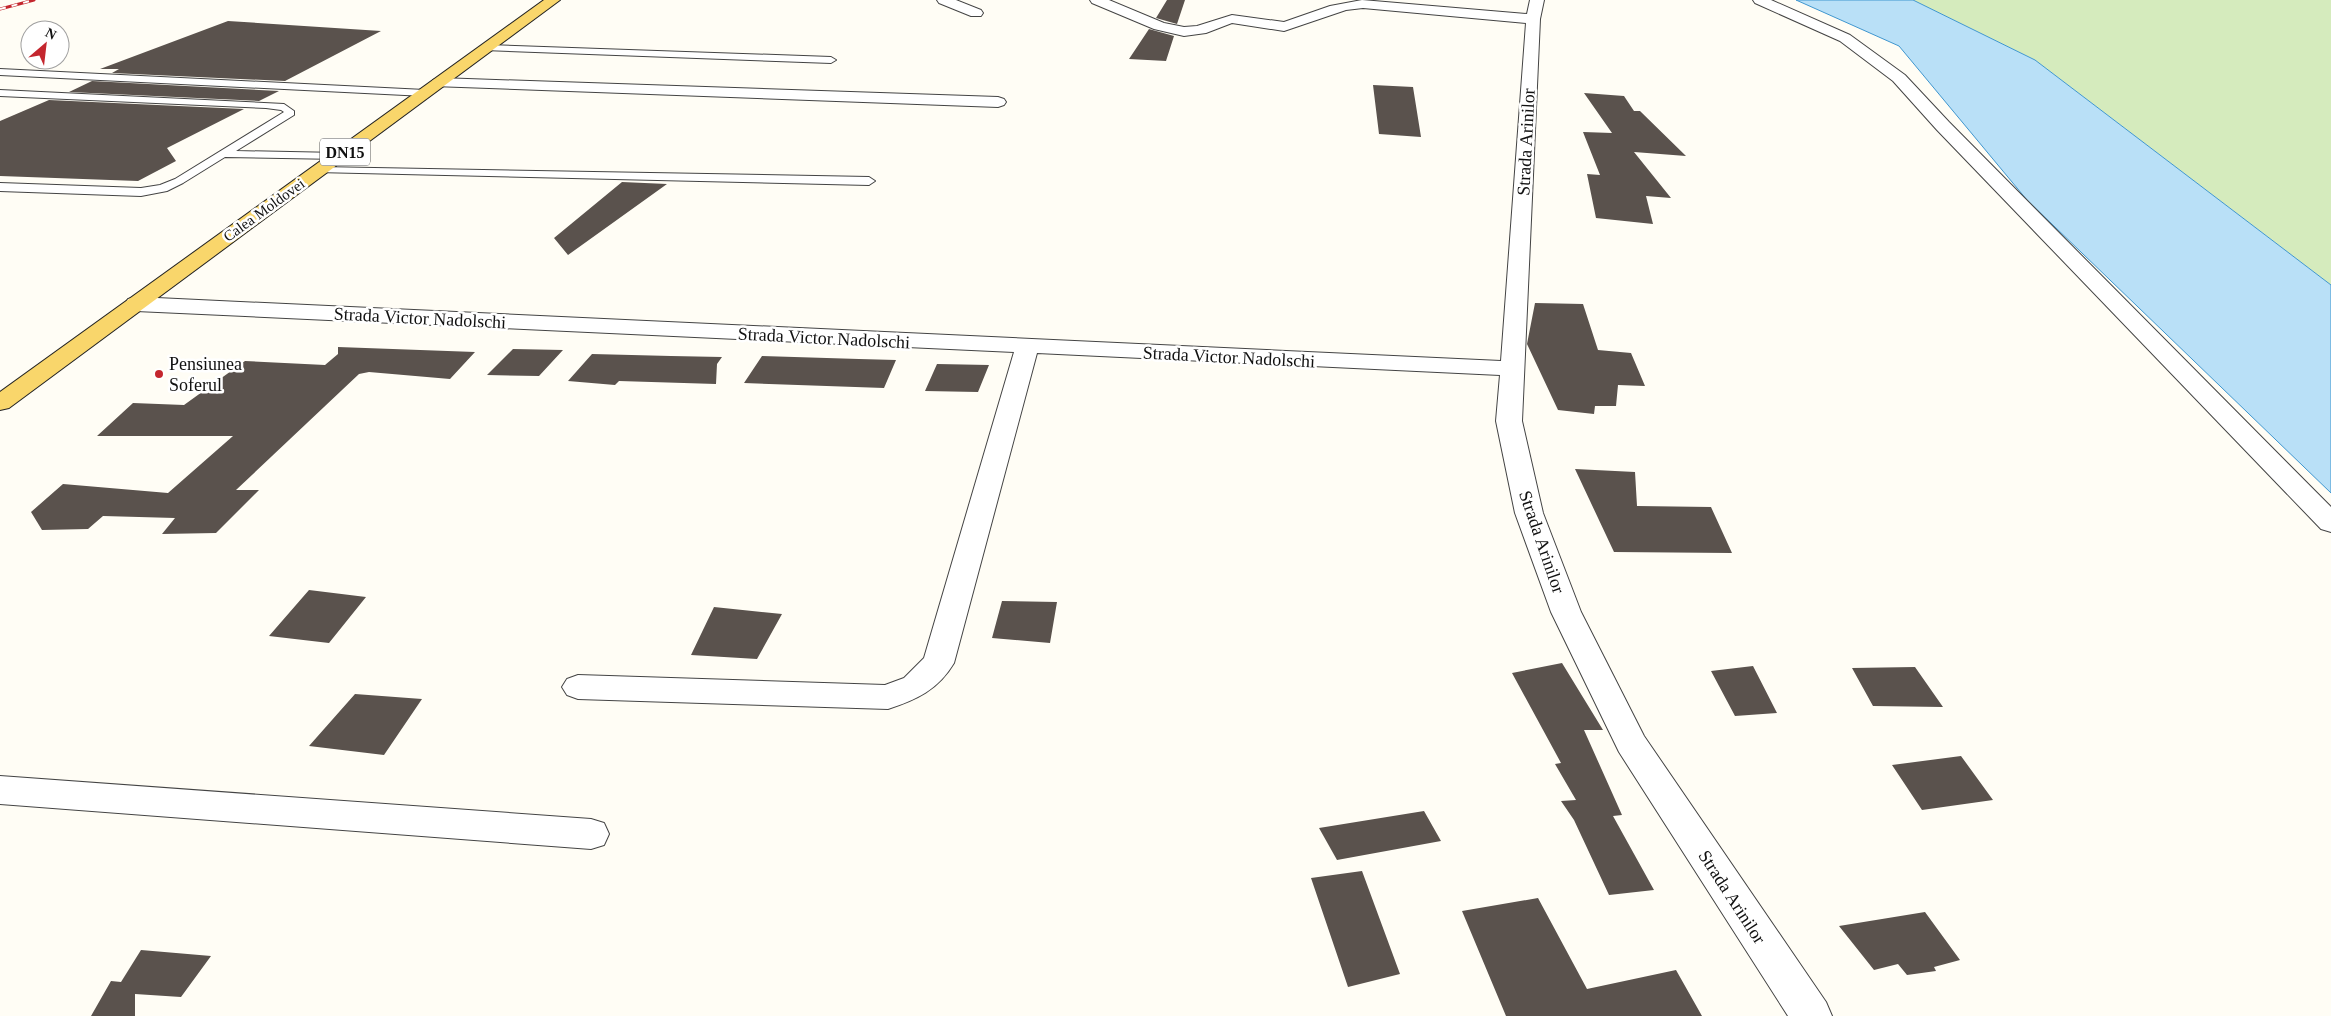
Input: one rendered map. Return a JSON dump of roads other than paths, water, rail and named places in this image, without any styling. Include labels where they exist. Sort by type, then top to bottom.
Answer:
[{"type":"main road","name":"Calea Moldovei","points":[[0,403],[553,0]]},
{"type":"street","points":[[944,0],[976,13]]},
{"type":"street","points":[[1097,0],[1165,27],[1181,31],[1201,30],[1231,19],[1269,26],[1290,26],[1330,9],[1346,5],[1363,4],[1533,19]]},
{"type":"street","name":"Strada Arinilor","points":[[1537,0],[1533,19],[1509,421],[1529,513],[1566,612],[1630,743],[1811,1016]]},
{"type":"street","points":[[1760,0],[1845,38],[1899,78],[1956,140],[2331,523]]},
{"type":"street","points":[[432,88],[998,102]]},
{"type":"street","name":"Strada Victor Nadolschi","points":[[136,304],[1027,348],[1513,369]]},
{"type":"street","points":[[578,687],[888,697],[915,686],[938,663],[1027,348]]},
{"type":"street","points":[[0,790],[591,834]]},
{"type":"lane","points":[[487,48],[831,60]]},
{"type":"lane","points":[[0,72],[432,88]]},
{"type":"lane","points":[[0,93],[266,105],[284,107],[290,113],[179,182],[150,191],[0,187]]},
{"type":"lane","points":[[225,154],[339,156]]},
{"type":"lane","points":[[320,170],[869,181]]},
{"type":"water","points":[[1796,0],[1913,0],[2035,60],[2331,285],[2331,493],[2027,200],[1899,46]]},
{"type":"railway","points":[[0,9],[34,0]]},
{"type":"place","name":"Pensiunea Soferul","points":[[159,374]]}]
